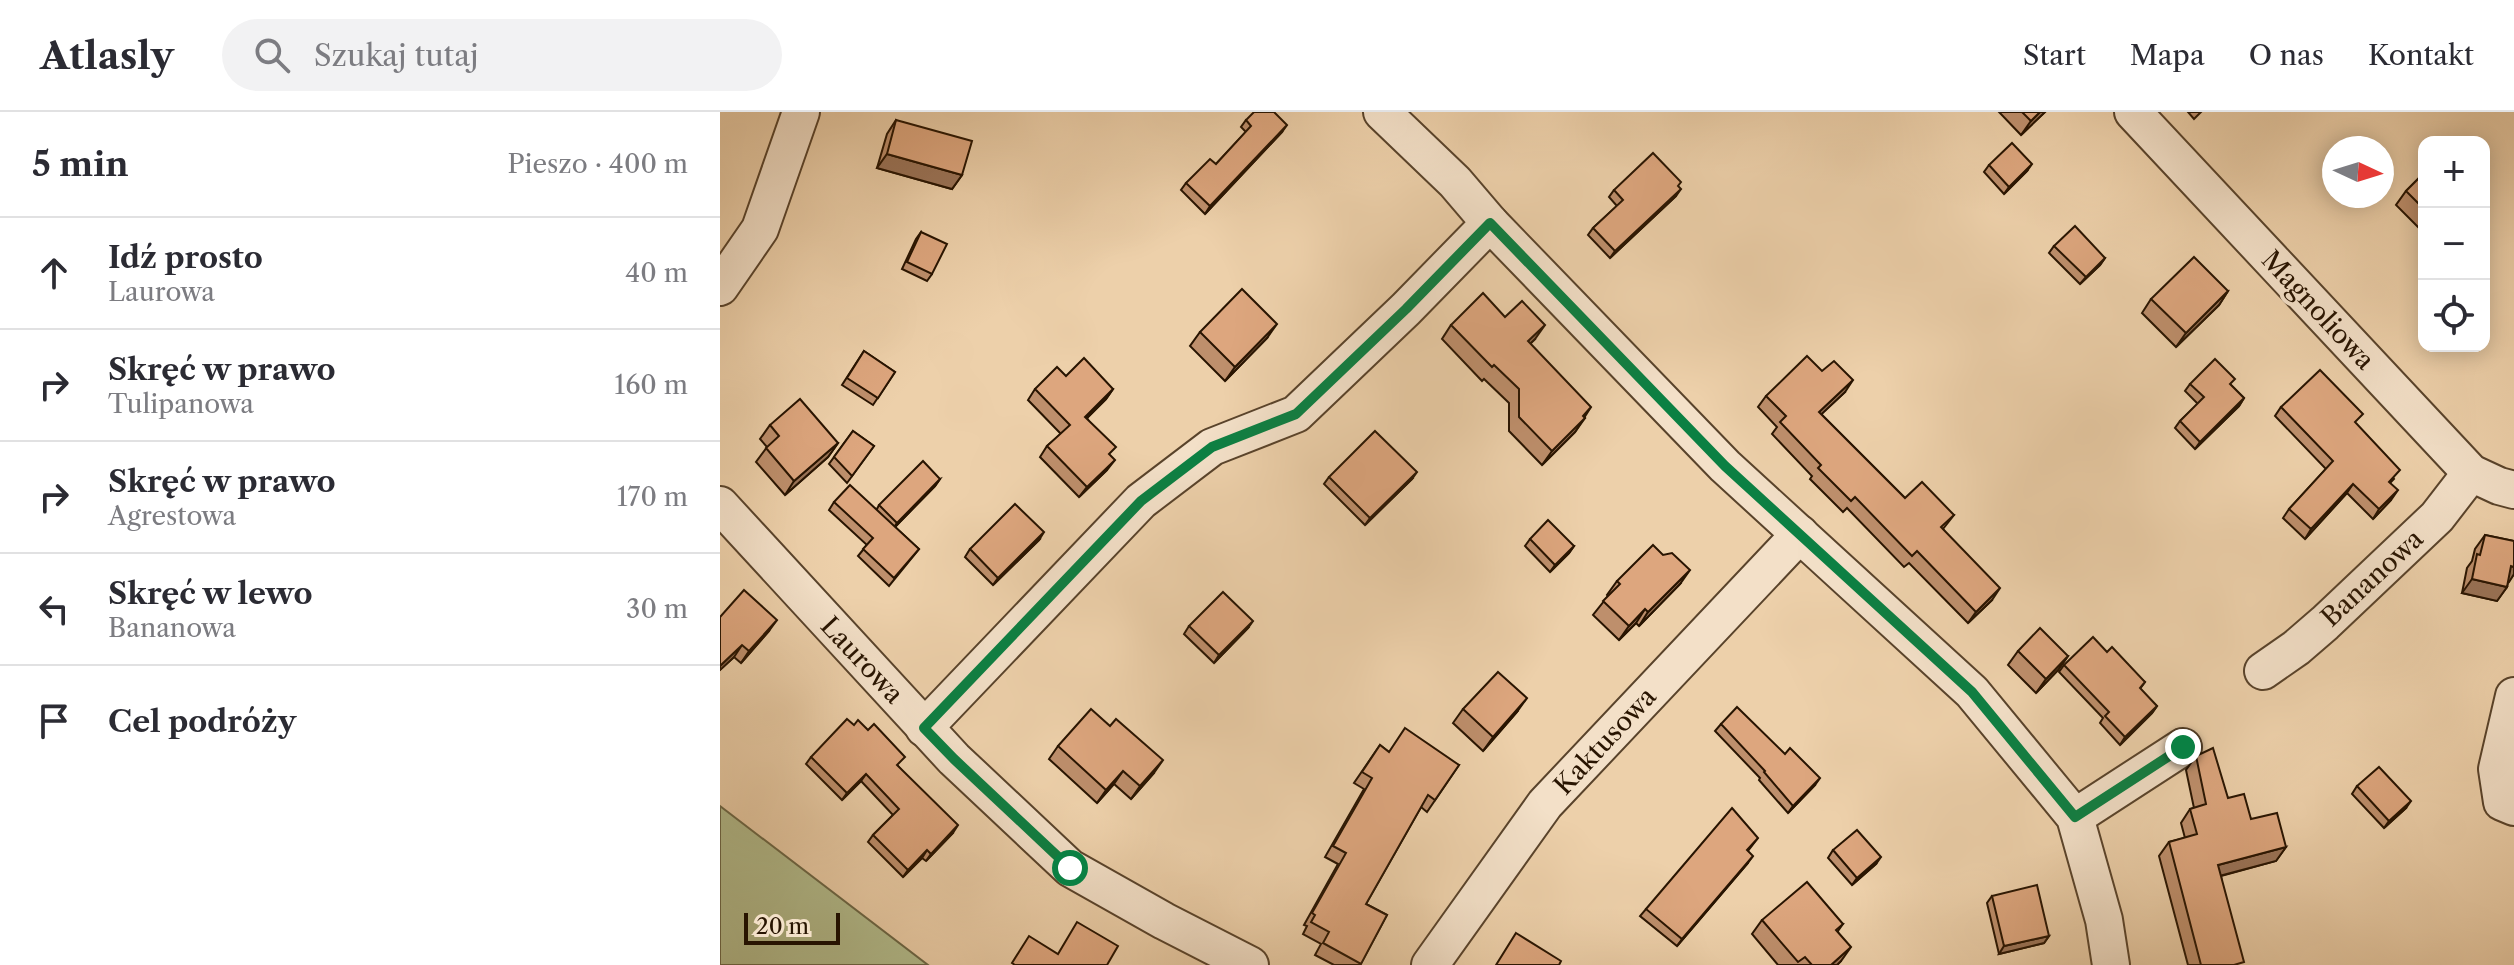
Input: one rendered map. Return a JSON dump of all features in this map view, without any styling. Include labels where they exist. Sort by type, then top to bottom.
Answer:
[{"type":"street","points":[[720,287],[760,229],[801,112]]},
{"type":"street","points":[[1382,112],[1455,182],[1490,223],[1725,466],[1972,692],[2075,817],[2104,920],[2111,965]]},
{"type":"street","name":"Magnoliowa","points":[[2133,112],[2471,473],[2514,490]]},
{"type":"street","points":[[924,728],[1141,501],[1212,447],[1296,414],[1490,223]]},
{"type":"street","name":"Bananowa","points":[[2263,671],[2296,648],[2437,517],[2471,473]]},
{"type":"street","name":"Laurowa","points":[[720,505],[924,728],[1070,868],[1250,965]]},
{"type":"street","name":"Kaktusowa","points":[[1430,965],[1545,804],[1800,534]]},
{"type":"street","points":[[2514,696],[2497,769],[2502,802],[2514,807]]},
{"type":"street","points":[[2075,817],[2183,747]]},
{"type":"green space","points":[[720,806],[928,965],[720,965]]},
{"type":"building","points":[[1254,112],[1274,112],[1287,125],[1210,206],[1186,183],[1210,159],[1216,164],[1251,126],[1246,120]]},
{"type":"building","points":[[2022,112],[2040,112],[2031,121]]},
{"type":"building","points":[[896,120],[972,141],[962,175],[887,154]]},
{"type":"building","points":[[2012,143],[2032,164],[2009,187],[1989,165]]},
{"type":"building","points":[[1653,153],[1681,182],[1678,186],[1681,189],[1615,251],[1593,228],[1623,200],[1614,190]]},
{"type":"building","points":[[2418,179],[2418,203],[2406,191]]},
{"type":"building","points":[[2075,226],[2105,258],[2086,277],[2054,246]]},
{"type":"building","points":[[921,232],[947,244],[932,274],[907,262]]},
{"type":"building","points":[[2194,257],[2228,291],[2186,333],[2151,299]]},
{"type":"building","points":[[1242,289],[1277,324],[1235,367],[1200,332]]},
{"type":"building","points":[[1483,293],[1505,317],[1522,301],[1545,325],[1528,341],[1591,407],[1583,416],[1585,418],[1552,451],[1519,417],[1519,389],[1494,365],[1492,367],[1451,325]]},
{"type":"building","points":[[864,351],[895,372],[878,398],[847,378]]},
{"type":"building","points":[[1807,356],[1822,371],[1834,361],[1853,380],[1819,412],[1905,498],[1922,482],[1954,515],[1941,527],[2000,588],[1976,612],[1917,551],[1912,556],[1855,497],[1851,501],[1818,468],[1821,465],[1780,422],[1786,416],[1766,396]]},
{"type":"building","points":[[1084,358],[1113,389],[1085,417],[1116,447],[1109,454],[1115,460],[1087,487],[1047,446],[1070,425],[1035,389],[1057,367],[1066,376]]},
{"type":"building","points":[[2215,359],[2235,379],[2230,384],[2244,398],[2200,442],[2180,421],[2204,397],[2190,384]]},
{"type":"building","points":[[2320,370],[2363,414],[2355,422],[2400,470],[2389,482],[2398,490],[2379,509],[2353,484],[2311,529],[2289,509],[2333,461],[2281,407]]},
{"type":"building","points":[[800,399],[838,443],[794,481],[766,448],[779,436],[770,425]]},
{"type":"building","points":[[853,431],[874,446],[852,476],[834,457]]},
{"type":"building","points":[[1375,431],[1417,472],[1370,518],[1329,477]]},
{"type":"building","points":[[923,461],[940,479],[897,523],[879,505]]},
{"type":"building","points":[[850,485],[919,549],[894,578],[863,549],[873,538],[834,502]]},
{"type":"building","points":[[1015,504],[1044,532],[998,578],[970,549]]},
{"type":"building","points":[[1548,520],[1574,546],[1555,565],[1530,539]]},
{"type":"building","points":[[2485,535],[2514,541],[2514,567],[2511,566],[2507,587],[2472,579]]},
{"type":"building","points":[[1653,545],[1663,555],[1672,553],[1690,570],[1648,612],[1645,609],[1629,626],[1603,601],[1620,584],[1617,581]]},
{"type":"building","points":[[744,590],[777,620],[749,651],[742,645],[720,666],[720,617]]},
{"type":"building","points":[[1223,592],[1253,621],[1219,655],[1189,626]]},
{"type":"building","points":[[2040,628],[2068,656],[2046,679],[2018,651]]},
{"type":"building","points":[[2093,637],[2107,652],[2112,647],[2145,682],[2140,688],[2157,706],[2125,737],[2105,716],[2109,712],[2064,665]]},
{"type":"building","points":[[1498,672],[1527,698],[1493,737],[1463,709]]},
{"type":"building","points":[[1737,707],[1785,754],[1790,748],[1820,778],[1793,806],[1721,724]]},
{"type":"building","points":[[1091,709],[1110,726],[1116,719],[1163,760],[1140,786],[1123,771],[1106,790],[1058,746]]},
{"type":"building","points":[[847,719],[854,725],[858,720],[868,730],[874,724],[905,757],[897,765],[958,825],[931,854],[927,850],[908,870],[873,835],[899,809],[866,774],[847,793],[811,757]]},
{"type":"building","points":[[1405,728],[1459,765],[1435,800],[1428,795],[1366,904],[1387,915],[1361,964],[1323,943],[1329,932],[1311,922],[1315,915],[1312,913],[1346,853],[1333,846],[1372,778],[1362,772],[1380,745],[1389,752]]},
{"type":"building","points":[[2213,748],[2228,798],[2244,794],[2251,819],[2277,813],[2286,847],[2218,865],[2244,962],[2234,965],[2201,965],[2169,842],[2197,834],[2190,809],[2206,804],[2196,756]]},
{"type":"building","points":[[2379,767],[2411,801],[2389,821],[2357,786]]},
{"type":"building","points":[[1732,808],[1758,838],[1747,850],[1753,856],[1682,939],[1646,909]]},
{"type":"building","points":[[1857,830],[1881,857],[1857,878],[1833,850]]},
{"type":"building","points":[[1807,882],[1843,924],[1836,930],[1851,947],[1831,965],[1812,965],[1805,957],[1798,962],[1762,920]]},
{"type":"building","points":[[2037,885],[2049,936],[2004,946],[1992,896]]},
{"type":"building","points":[[1077,922],[1118,946],[1107,965],[1012,963],[1029,936],[1058,954]]},
{"type":"building","points":[[1516,933],[1561,961],[1559,965],[1496,965]]},
{"type":"route","points":[[1070,868],[924,728],[1141,501],[1212,447],[1296,414],[1490,223],[1725,466],[1972,692],[2075,817],[2183,747]]}]
